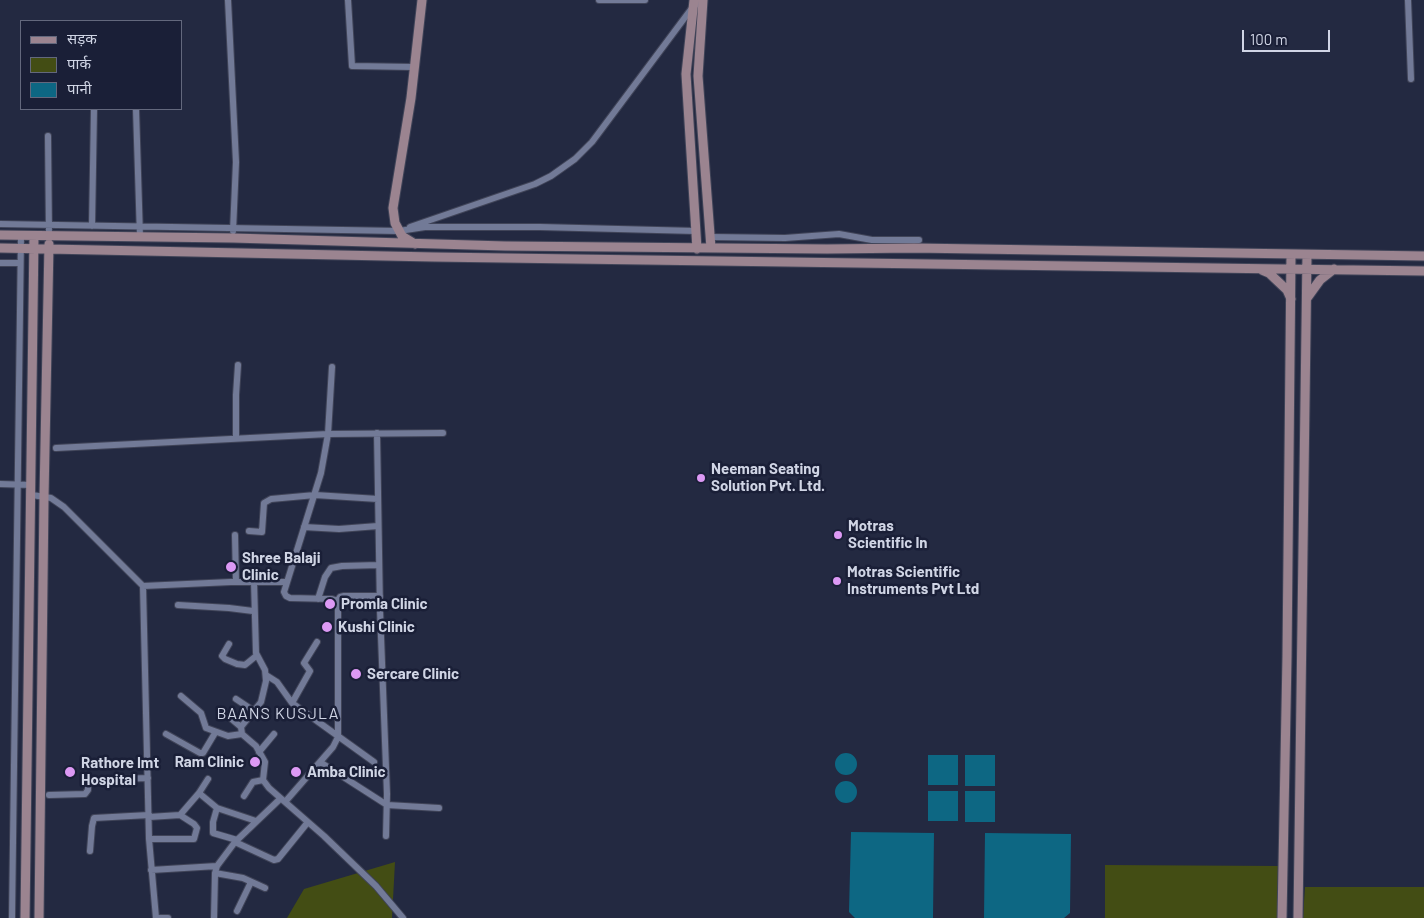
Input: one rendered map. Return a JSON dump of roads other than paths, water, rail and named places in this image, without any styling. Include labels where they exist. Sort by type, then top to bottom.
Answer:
[{"type":"main road","points":[[422,0],[411,98],[393,208],[395,223],[405,239],[416,244],[434,257]]},
{"type":"main road","points":[[702,0],[698,76],[711,248]]},
{"type":"main road","points":[[693,4],[686,74],[697,248]]},
{"type":"main road","points":[[0,235],[233,238],[457,246],[914,248],[1424,256]]},
{"type":"main road","points":[[25,918],[34,236]]},
{"type":"main road","points":[[39,918],[49,236]]},
{"type":"main road","points":[[457,246],[457,256]]},
{"type":"main road","points":[[0,248],[434,257],[1424,271]]},
{"type":"main road","points":[[914,248],[914,263]]},
{"type":"main road","points":[[1282,918],[1291,255]]},
{"type":"main road","points":[[1298,918],[1307,255]]},
{"type":"main road","points":[[1258,268],[1269,273],[1286,290],[1291,299]]},
{"type":"main road","points":[[1306,299],[1320,280],[1334,269]]},
{"type":"street","points":[[228,0],[236,162],[233,238]]},
{"type":"street","points":[[348,0],[352,66],[414,66]]},
{"type":"street","points":[[599,0],[646,0]]},
{"type":"street","points":[[399,230],[535,184],[551,176],[575,159],[592,142],[693,4],[702,0]]},
{"type":"street","points":[[1408,0],[1411,79]]},
{"type":"street","points":[[92,226],[94,110]]},
{"type":"street","points":[[136,110],[140,237]]},
{"type":"street","points":[[48,136],[49,236]]},
{"type":"street","points":[[0,224],[399,230],[425,227],[540,227],[696,231]]},
{"type":"street","points":[[710,237],[785,238],[839,234],[872,240],[919,240]]},
{"type":"street","points":[[12,918],[21,235]]},
{"type":"street","points":[[0,262],[20,263]]},
{"type":"street","points":[[236,438],[238,365]]},
{"type":"street","points":[[332,367],[328,434],[322,473],[284,592],[287,597],[338,600],[344,596],[380,596]]},
{"type":"street","points":[[56,448],[328,434],[443,433]]},
{"type":"street","points":[[376,434],[387,805],[386,836]]},
{"type":"street","points":[[0,484],[32,484]]},
{"type":"street","points":[[249,531],[262,532],[264,503],[271,499],[315,495],[378,499]]},
{"type":"street","points":[[32,496],[44,496],[54,499],[64,506],[143,586],[151,870],[156,918],[168,918]]},
{"type":"street","points":[[304,527],[339,529],[378,526]]},
{"type":"street","points":[[235,535],[236,582]]},
{"type":"street","points":[[318,599],[330,568],[379,565]]},
{"type":"street","points":[[143,586],[254,581],[287,582]]},
{"type":"street","points":[[254,581],[253,611],[256,656],[266,675],[277,682],[292,703],[374,762]]},
{"type":"street","points":[[214,918],[215,873],[217,866],[236,841],[256,821],[283,801],[320,762],[334,747],[338,737],[338,600]]},
{"type":"street","points":[[178,605],[253,611]]},
{"type":"street","points":[[292,703],[310,671],[304,663],[316,642]]},
{"type":"street","points":[[229,644],[222,656],[237,664],[246,665],[256,656]]},
{"type":"street","points":[[181,696],[201,713],[205,726],[215,732],[228,736],[242,731],[261,702],[266,675]]},
{"type":"street","points":[[236,699],[254,711]]},
{"type":"street","points":[[228,716],[256,746],[265,763],[263,780]]},
{"type":"street","points":[[166,734],[200,753],[203,752],[215,732]]},
{"type":"street","points":[[259,752],[274,734]]},
{"type":"street","points":[[320,762],[387,805],[439,808]]},
{"type":"street","points":[[49,795],[85,794],[88,790],[88,783],[92,780],[148,778]]},
{"type":"street","points":[[180,814],[199,793],[208,779]]},
{"type":"street","points":[[244,796],[253,782],[263,780]]},
{"type":"street","points":[[263,780],[283,801],[376,886],[403,918]]},
{"type":"street","points":[[199,793],[217,808],[256,821]]},
{"type":"street","points":[[217,808],[213,822],[213,833],[236,841],[274,860],[278,859],[308,822]]},
{"type":"street","points":[[90,851],[94,818],[180,814],[196,825],[197,828],[194,839],[149,840]]},
{"type":"street","points":[[151,870],[217,866]]},
{"type":"street","points":[[215,873],[243,878],[265,888]]},
{"type":"street","points":[[237,911],[251,882]]},
{"type":"water","points":[[846,753],[856,760],[857,764],[850,774],[846,775],[836,768],[835,764],[842,754]]},
{"type":"water","points":[[928,755],[958,755],[958,785],[928,785]]},
{"type":"water","points":[[965,755],[995,755],[995,786],[965,786]]},
{"type":"water","points":[[846,781],[856,788],[857,792],[850,802],[846,803],[836,796],[835,792],[842,782]]},
{"type":"water","points":[[928,791],[958,791],[958,821],[928,821]]},
{"type":"water","points":[[965,791],[995,791],[995,822],[965,822]]},
{"type":"water","points":[[851,832],[934,833],[933,918],[855,918],[849,912]]},
{"type":"water","points":[[985,833],[1071,834],[1070,913],[1064,918],[984,918]]},
{"type":"place","name":"Neeman Seating Solution Pvt. Ltd.","points":[[701,478]]},
{"type":"place","name":"Motras Scientific In","points":[[838,535]]},
{"type":"place","name":"Shree Balaji Clinic","points":[[231,567]]},
{"type":"place","name":"Motras Scientific Instruments Pvt Ltd","points":[[837,581]]},
{"type":"place","name":"Promla Clinic","points":[[330,604]]},
{"type":"place","name":"Kushi Clinic","points":[[327,627]]},
{"type":"place","name":"Sercare Clinic","points":[[356,674]]},
{"type":"place","name":"Ram Clinic","points":[[255,762]]},
{"type":"place","name":"Rathore Imt Hospital","points":[[70,772]]},
{"type":"place","name":"Amba Clinic","points":[[296,772]]},
{"type":"district","name":"BAANS KUSJLA","points":[[278,714]]}]
